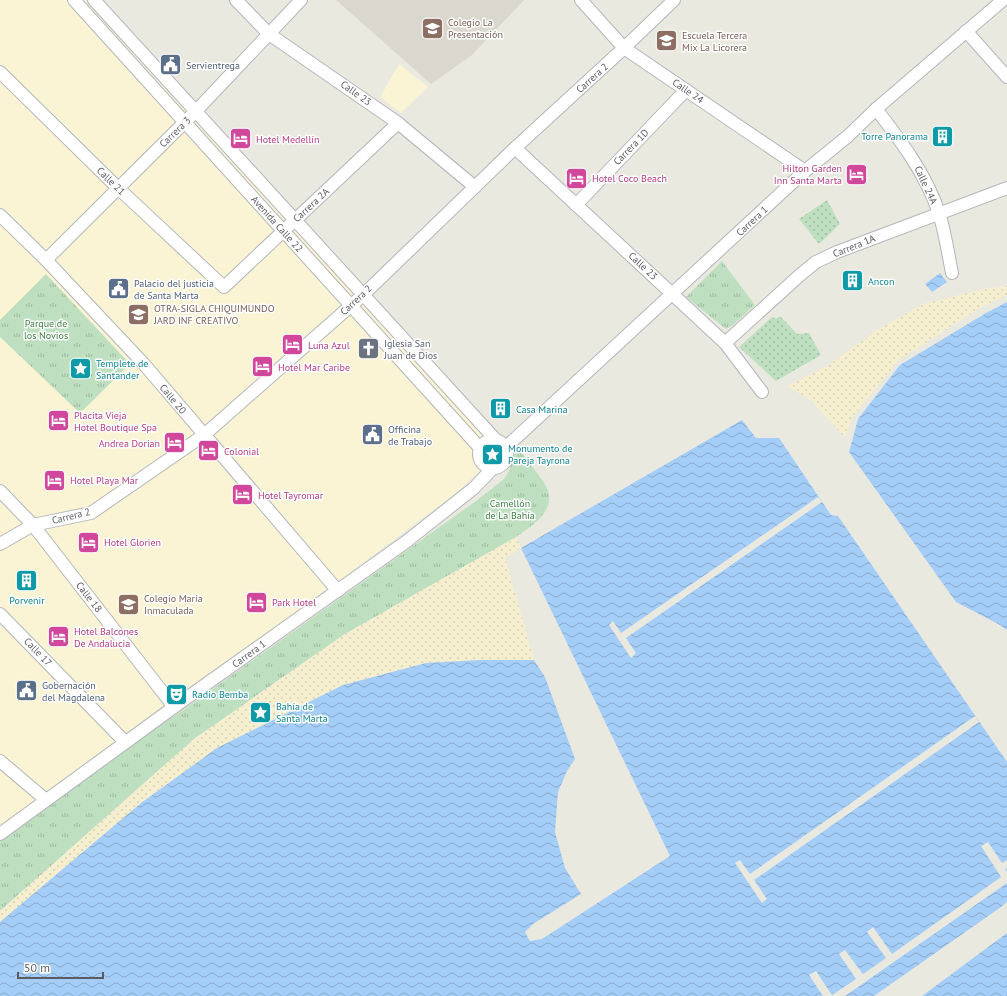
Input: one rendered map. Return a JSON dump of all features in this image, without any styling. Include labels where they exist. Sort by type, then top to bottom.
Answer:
[{"type":"street","name":"Avenida Calle 22","points":[[74,0],[480,448]]},
{"type":"street","name":"Avenida Calle 22","points":[[94,0],[494,439]]},
{"type":"street","name":"Calle 23","points":[[236,0],[269,34],[398,123],[475,187]]},
{"type":"street","name":"Carrera 3","points":[[46,260],[196,111],[301,0]]},
{"type":"street","name":"Calle 24","points":[[581,0],[624,48],[806,171]]},
{"type":"street","name":"Carrera 2","points":[[0,544],[33,525],[91,512],[204,435],[363,295],[515,148],[674,0]]},
{"type":"street","name":"Carrera 1","points":[[506,447],[806,171],[1003,0]]},
{"type":"street","points":[[966,31],[1007,77]]},
{"type":"street","name":"Calle 21","points":[[0,72],[118,188],[224,287]]},
{"type":"street","name":"Carrera 1D","points":[[576,205],[686,90]]},
{"type":"street","name":"Calle 24A","points":[[876,109],[913,158],[923,178],[939,213],[952,273]]},
{"type":"street","name":"Carrera 2A","points":[[224,287],[398,123]]},
{"type":"street","name":"Calle 23","points":[[515,148],[725,343],[762,392]]},
{"type":"street","name":"Carrera 1A","points":[[725,343],[816,262],[837,252],[1007,188]]},
{"type":"street","name":"Calle 20","points":[[0,215],[46,260],[143,363],[338,591]]},
{"type":"street","points":[[494,439],[506,447],[507,452],[505,462],[498,467],[488,468],[481,462],[479,454],[480,448],[485,442],[494,439]]},
{"type":"street","name":"Carrera 1","points":[[0,834],[125,742],[338,591],[440,516],[474,488],[493,468]]},
{"type":"street","name":"Calle 18","points":[[0,491],[33,525],[174,707]]},
{"type":"street","name":"Calle 17","points":[[0,614],[125,742]]},
{"type":"street","points":[[0,761],[46,800]]},
{"type":"shaded area","points":[[0,0],[92,0],[506,447],[455,494],[343,578],[0,827]]},
{"type":"shaded area","name":"Colegio La Presentación","points":[[336,0],[524,0],[472,55],[431,84]]},
{"type":"shaded area","points":[[399,64],[428,87],[401,113],[380,97]]},
{"type":"green space","points":[[827,200],[840,224],[819,244],[799,219]]},
{"type":"green space","points":[[722,261],[755,305],[733,325],[726,329],[686,297]]},
{"type":"green space","name":"Parque de los Novios","points":[[46,274],[130,364],[80,413],[0,337],[0,320]]},
{"type":"green space","points":[[780,316],[797,334],[809,333],[821,355],[776,381],[739,347],[772,317],[776,319]]},
{"type":"green space","name":"Camellón de La Bahía","points":[[515,447],[524,456],[542,480],[549,495],[549,502],[546,510],[536,522],[516,537],[345,634],[194,739],[0,911],[0,842],[126,747],[179,713],[476,501],[504,479],[509,471],[509,463]]},
{"type":"sand","points":[[1007,286],[1007,295],[978,309],[899,360],[852,417],[845,438],[811,400],[787,386],[829,365],[877,330],[923,304],[983,289]]},
{"type":"sand","name":"Bahía de Santa Marta","points":[[516,537],[521,548],[505,558],[534,660],[481,660],[426,663],[343,685],[217,748],[141,803],[0,922],[0,911],[194,739],[345,634]]},
{"type":"water","points":[[940,273],[947,282],[932,292],[925,284]]},
{"type":"water","points":[[1007,302],[1007,630],[956,602],[849,452],[858,419],[900,365]]},
{"type":"water","points":[[742,420],[756,438],[779,438],[831,515],[838,516],[1007,762],[1007,902],[1001,907],[874,996],[0,996],[0,922],[141,803],[217,748],[343,685],[426,663],[481,660],[534,660],[545,677],[575,759],[567,771],[558,792],[555,832],[565,868],[581,894],[533,924],[525,932],[530,941],[542,939],[670,856],[521,548]]},
{"type":"water","points":[[1007,933],[1007,996],[922,996]]},
{"type":"pier","points":[[818,497],[822,502],[626,638],[636,653],[631,658],[609,625],[613,621],[621,633]]},
{"type":"pier","points":[[975,716],[979,722],[754,880],[767,899],[762,903],[735,863],[740,860],[750,874]]},
{"type":"pier","points":[[988,842],[1002,863],[1007,860],[1007,868],[1005,869],[1007,872],[1007,883],[845,996],[823,996],[809,975],[816,971],[832,995],[856,979],[839,954],[845,950],[863,974],[886,958],[867,932],[873,927],[892,954],[1001,877],[981,846]]},
{"type":"place","name":"Colegio La Presentación","points":[[432,28]]},
{"type":"place","name":"Escuela Tercera Mix La Licorera","points":[[667,41]]},
{"type":"place","name":"Servientrega","points":[[171,65]]},
{"type":"place","name":"Torre Panorama","points":[[943,136]]},
{"type":"place","name":"Hotel Medellín","points":[[240,139]]},
{"type":"place","name":"Hilton Garden Inn Santa Marta","points":[[857,174]]},
{"type":"place","name":"Hotel Coco Beach","points":[[577,178]]},
{"type":"place","name":"Ancon","points":[[853,281]]},
{"type":"place","name":"Palacio del justicia de Santa Marta","points":[[118,289]]},
{"type":"place","name":"OTRA-SIGLA CHIQUIMUNDO JARD INF CREATIVO","points":[[139,314]]},
{"type":"place","name":"Luna Azul","points":[[292,345]]},
{"type":"place","name":"Iglesia San Juan de Dios","points":[[368,349]]},
{"type":"place","name":"Hotel Mar Caribe","points":[[263,367]]},
{"type":"place","name":"Templete de Santander","points":[[80,369]]},
{"type":"place","name":"Casa Marina","points":[[501,409]]},
{"type":"place","name":"Placita Vieja Hotel Boutique Spa","points":[[59,421]]},
{"type":"place","name":"Officina de Trabajo","points":[[372,435]]},
{"type":"place","name":"Andrea Dorian","points":[[175,443]]},
{"type":"place","name":"Colonial","points":[[208,451]]},
{"type":"place","name":"Monumento de Pareja Tayrona","points":[[492,454]]},
{"type":"place","name":"Hotel Playa Mar","points":[[54,480]]},
{"type":"place","name":"Hotel Tayromar","points":[[242,495]]},
{"type":"place","name":"Hotel Glorien","points":[[88,542]]},
{"type":"place","name":"Porvenir","points":[[27,580]]},
{"type":"place","name":"Park Hotel","points":[[256,602]]},
{"type":"place","name":"Colegio María Inmaculada","points":[[128,604]]},
{"type":"place","name":"Hotel Balcones De Andalucia","points":[[59,637]]},
{"type":"place","name":"Gobernación del Magdalena","points":[[26,691]]},
{"type":"place","name":"Radio Bemba","points":[[176,694]]},
{"type":"place","name":"Bahía de Santa Marta","points":[[261,712]]}]
